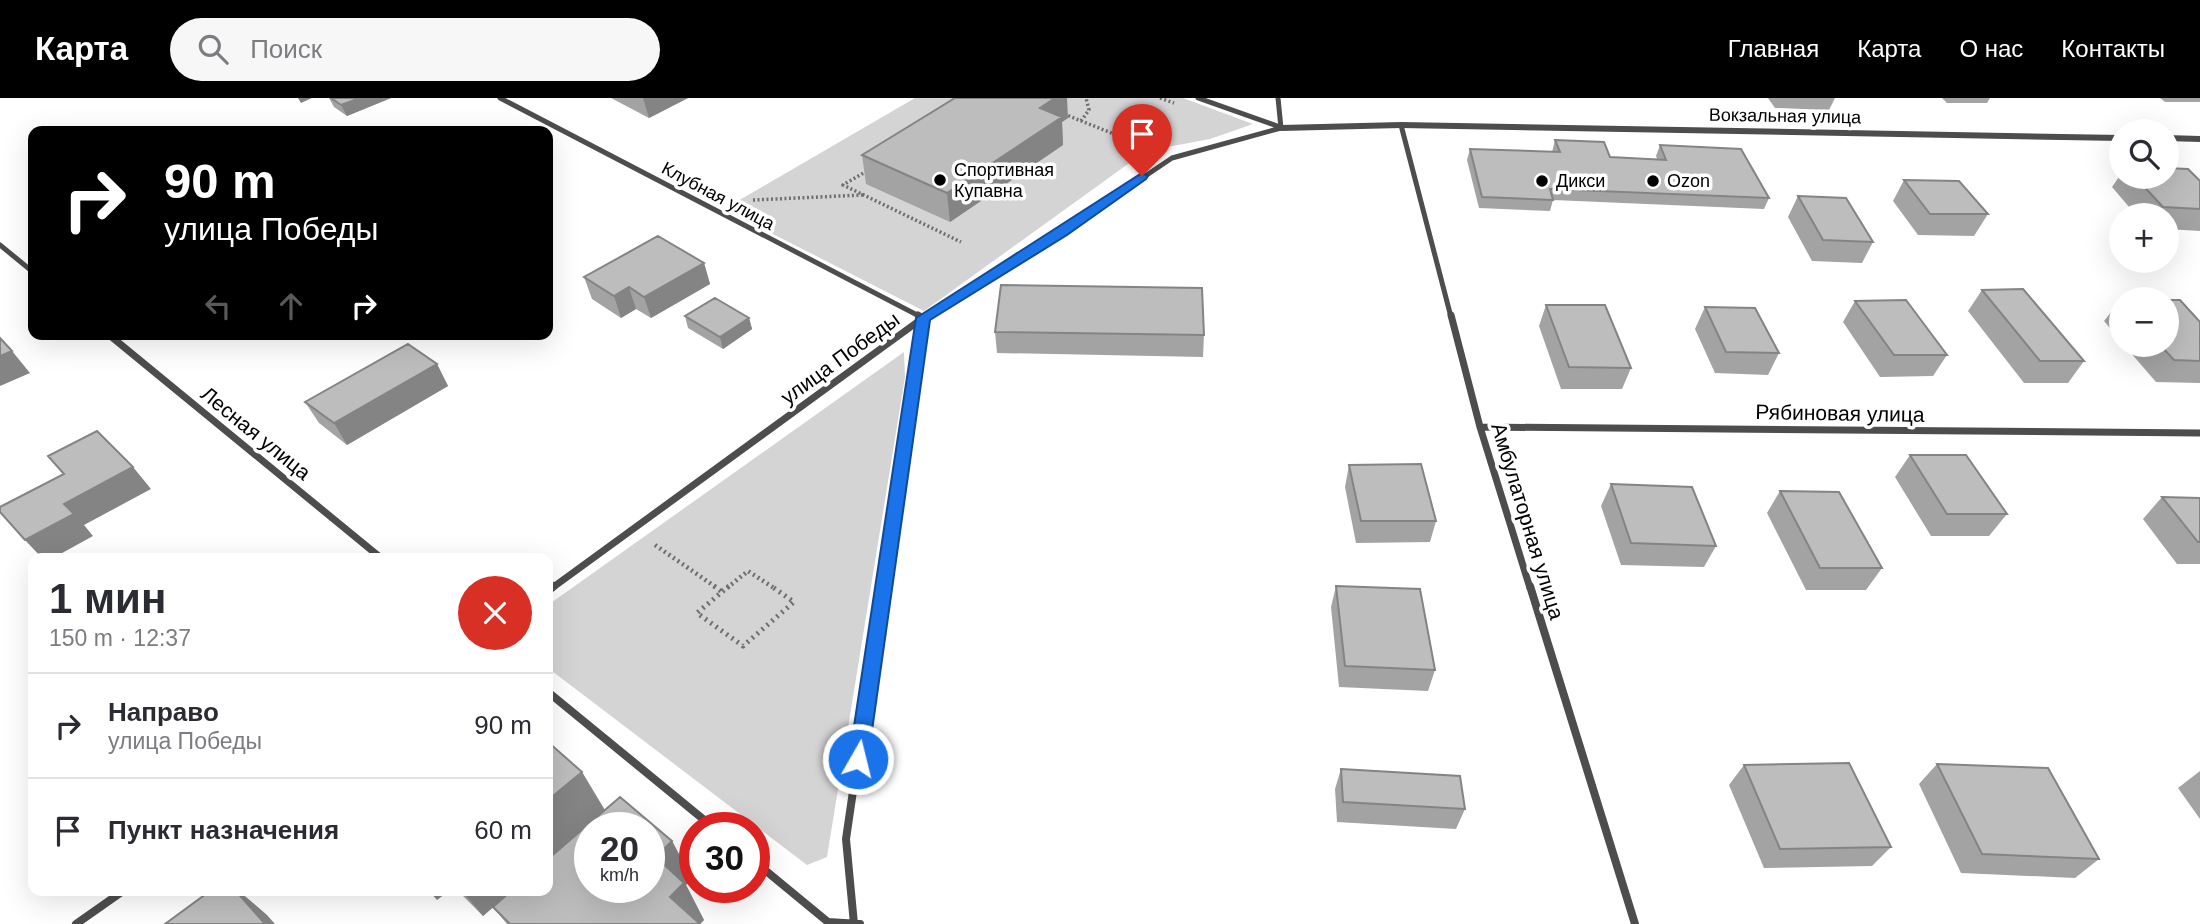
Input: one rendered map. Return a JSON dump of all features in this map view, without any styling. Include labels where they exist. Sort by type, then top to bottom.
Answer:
[{"type":"street","name":"Клубная улица","points":[[500,98],[923,318]]},
{"type":"street","points":[[1198,98],[1281,128],[1278,98]]},
{"type":"street","name":"Вокзальная улица","points":[[1281,128],[1401,125],[2109,138]]},
{"type":"street","name":"Амбулаторная улица","points":[[1401,125],[1480,427],[1635,924]]},
{"type":"street","name":"улица Победы","points":[[553,588],[923,318],[1062,232],[1172,158],[1281,128]]},
{"type":"street","points":[[2179,138],[2200,139]]},
{"type":"street","points":[[0,245],[28,268]]},
{"type":"street","points":[[854,924],[846,839],[923,318]]},
{"type":"street","name":"Лесная улица","points":[[115,340],[375,553]]},
{"type":"street","name":"Рябиновая улица","points":[[1480,427],[2200,433]]},
{"type":"street","points":[[553,696],[694,812]]},
{"type":"street","points":[[770,875],[827,923],[860,924]]},
{"type":"street","points":[[76,924],[116,896]]},
{"type":"path","points":[[1081,121],[1089,110],[1086,98]]},
{"type":"path","points":[[1060,112],[1119,136]]},
{"type":"path","points":[[867,171],[843,185],[961,242]]},
{"type":"path","points":[[701,202],[864,195]]},
{"type":"path","points":[[634,531],[722,593]]},
{"type":"path","points":[[748,571],[794,602],[743,646],[696,613],[722,593],[748,571]]},
{"type":"shaded area","name":"Спортивная Купавна","points":[[915,98],[1183,98],[1253,124],[1210,139],[1146,151],[924,311],[724,209]]},
{"type":"shaded area","points":[[904,352],[905,377],[827,857],[807,865],[770,837],[770,812],[737,812],[553,672],[553,601]]},
{"type":"building","points":[[331,98],[360,98],[341,105]]},
{"type":"building","points":[[955,98],[1055,98],[1040,108],[1062,117],[947,193],[862,155]]},
{"type":"building","points":[[1555,140],[1604,142],[1610,157],[1666,160],[1660,145],[1741,149],[1769,198],[1550,189],[1553,200],[1482,197],[1470,149],[1560,152]]},
{"type":"building","points":[[2179,169],[2188,169],[2200,181],[2200,209],[2179,208],[2179,203],[2159,203],[2146,189],[2179,189]]},
{"type":"building","points":[[1904,180],[1959,181],[1988,214],[1930,214]]},
{"type":"building","points":[[1798,196],[1846,198],[1873,242],[1823,240]]},
{"type":"building","points":[[658,236],[704,263],[644,297],[629,287],[614,296],[584,277]]},
{"type":"building","points":[[1001,285],[1202,288],[1204,335],[995,332]]},
{"type":"building","points":[[2023,289],[2084,361],[2040,361],[1982,290]]},
{"type":"building","points":[[715,298],[749,318],[720,337],[685,316]]},
{"type":"building","points":[[1906,300],[1947,355],[1894,355],[1855,301]]},
{"type":"building","points":[[2180,300],[2200,322],[2200,361],[2174,360],[2171,357],[2179,357]]},
{"type":"building","points":[[1546,305],[1605,305],[1631,368],[1569,367]]},
{"type":"building","points":[[1705,307],[1755,308],[1779,353],[1726,352]]},
{"type":"building","points":[[0,338],[12,351],[0,356]]},
{"type":"building","points":[[408,344],[437,364],[334,423],[305,402]]},
{"type":"building","points":[[97,431],[133,467],[64,504],[74,514],[25,540],[0,512],[0,507],[64,474],[48,456]]},
{"type":"building","points":[[1910,455],[1966,455],[2007,514],[1947,514]]},
{"type":"building","points":[[1421,464],[1436,521],[1361,521],[1349,465]]},
{"type":"building","points":[[1611,484],[1692,487],[1716,546],[1631,543]]},
{"type":"building","points":[[1780,491],[1839,492],[1882,568],[1820,568]]},
{"type":"building","points":[[2162,497],[2200,498],[2200,542],[2198,542]]},
{"type":"building","points":[[1336,586],[1420,589],[1435,670],[1345,666]]},
{"type":"building","points":[[553,746],[582,772],[553,796]]},
{"type":"building","points":[[1849,763],[1891,847],[1780,849],[1744,765]]},
{"type":"building","points":[[1937,764],[2048,768],[2099,859],[1982,854]]},
{"type":"building","points":[[1341,769],[1460,776],[1465,809],[1343,802]]},
{"type":"building","points":[[620,797],[638,812],[603,812]]},
{"type":"building","points":[[665,835],[672,841],[665,848]]},
{"type":"building","points":[[574,837],[574,903],[665,903],[665,865],[679,878],[679,888],[670,897],[700,924],[510,924],[493,907],[505,896],[553,896],[553,855]]},
{"type":"building","points":[[203,896],[240,896],[265,924],[165,924]]},
{"type":"place","name":"Спортивная Купавна","points":[[940,180]]},
{"type":"place","name":"Дикси","points":[[1542,181]]},
{"type":"place","name":"Ozon","points":[[1653,181]]},
{"type":"route","points":[[858,759],[923,318],[1062,232],[1142,176]]}]
